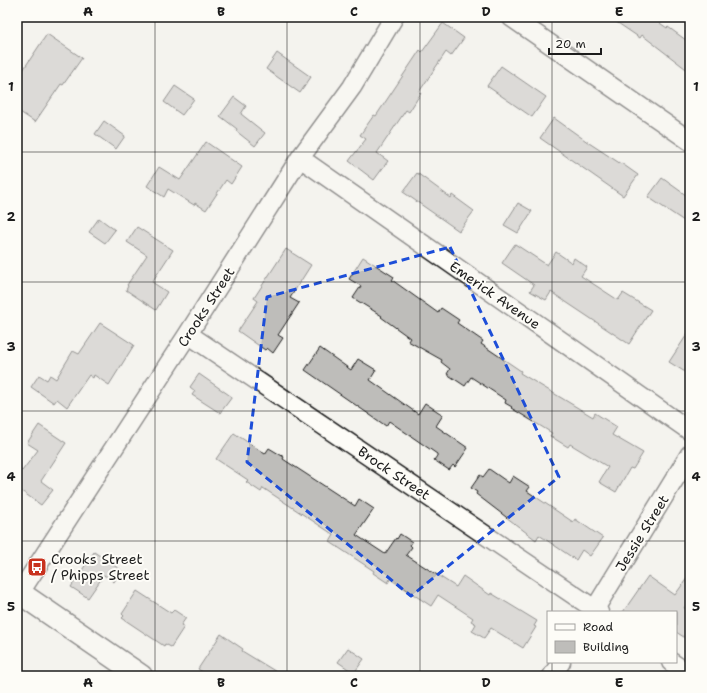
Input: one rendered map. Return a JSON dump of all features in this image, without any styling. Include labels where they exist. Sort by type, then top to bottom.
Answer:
[{"type":"main road","points":[[18,594],[141,676]]},
{"type":"street","name":"Crooks Street","points":[[18,594],[188,334],[300,158],[352,87],[394,17]]},
{"type":"street","points":[[511,17],[690,141]]},
{"type":"street","name":"Emerick Avenue","points":[[300,158],[690,431]]},
{"type":"street","name":"Brock Street","points":[[188,334],[596,611]]},
{"type":"street","name":"Jessie Street","points":[[596,611],[690,454]]},
{"type":"street","points":[[552,676],[560,663]]},
{"type":"street","points":[[672,663],[690,676]]},
{"type":"highlighted area","points":[[450,247],[559,477],[411,596],[247,462],[267,297]]},
{"type":"building","points":[[609,17],[651,17],[667,28],[668,27],[690,43],[690,72],[642,35],[640,38]]},
{"type":"building","points":[[443,23],[464,38],[451,56],[446,52],[419,92],[421,93],[409,112],[406,110],[377,153],[388,161],[374,180],[349,161],[366,139],[360,135],[374,115],[376,116],[420,50],[422,52]]},
{"type":"building","points":[[47,34],[82,58],[63,85],[61,84],[35,122],[17,110],[17,79]]},
{"type":"building","points":[[277,53],[311,77],[300,93],[266,69]]},
{"type":"building","points":[[501,66],[546,97],[532,117],[487,86]]},
{"type":"building","points":[[175,86],[194,99],[182,115],[164,102]]},
{"type":"building","points":[[234,97],[246,106],[241,114],[265,133],[255,146],[220,116]]},
{"type":"building","points":[[554,118],[638,175],[623,196],[540,138]]},
{"type":"building","points":[[104,121],[125,136],[116,149],[95,134]]},
{"type":"building","points":[[206,142],[242,167],[231,184],[226,180],[206,210],[195,203],[194,205],[168,189],[164,197],[147,186],[159,167],[180,180]]},
{"type":"building","points":[[417,173],[451,198],[452,195],[474,211],[459,231],[403,192]]},
{"type":"building","points":[[662,178],[690,198],[690,225],[648,197]]},
{"type":"building","points":[[518,203],[532,211],[518,233],[504,225]]},
{"type":"building","points":[[99,218],[115,230],[105,243],[89,232]]},
{"type":"building","points":[[137,227],[173,250],[152,282],[167,292],[156,310],[126,290],[127,285],[147,255],[127,242]]},
{"type":"building","points":[[515,244],[547,265],[556,252],[572,263],[574,258],[587,267],[581,276],[618,300],[623,293],[651,310],[629,344],[551,292],[546,300],[530,291],[534,285],[502,263]]},
{"type":"building","points":[[286,249],[311,265],[290,298],[299,303],[278,335],[283,338],[273,353],[267,348],[265,350],[238,331],[258,301],[254,298]]},
{"type":"building","points":[[363,257],[394,277],[392,280],[438,313],[441,308],[459,320],[457,323],[483,341],[481,344],[521,371],[520,373],[593,417],[595,413],[617,427],[612,435],[643,453],[633,469],[630,468],[616,492],[599,482],[608,467],[570,444],[568,447],[550,436],[552,433],[511,408],[512,407],[505,403],[506,400],[471,377],[465,386],[447,374],[450,369],[441,362],[442,360],[408,341],[410,338],[381,317],[382,316],[353,298],[361,286],[349,279]]},
{"type":"building","points":[[100,323],[134,345],[109,385],[94,375],[93,378],[89,375],[67,407],[57,399],[54,403],[31,387],[39,375],[47,380],[50,375],[56,379],[73,351],[79,354]]},
{"type":"building","points":[[690,330],[690,375],[669,362]]},
{"type":"building","points":[[320,348],[351,370],[358,359],[376,370],[370,380],[418,414],[425,403],[443,415],[436,426],[468,448],[455,467],[453,465],[449,470],[434,460],[437,454],[389,421],[386,426],[305,370]]},
{"type":"building","points":[[199,374],[232,397],[220,413],[192,395],[195,391],[190,387]]},
{"type":"building","points":[[39,425],[66,443],[41,481],[53,490],[41,505],[17,488],[17,467],[22,471],[38,450],[27,443]]},
{"type":"building","points":[[234,433],[265,454],[269,448],[284,457],[283,459],[355,506],[359,499],[374,509],[356,535],[385,554],[400,534],[412,542],[410,545],[412,547],[406,555],[456,587],[463,576],[490,595],[491,593],[537,621],[534,626],[536,627],[523,648],[491,628],[484,638],[472,631],[476,624],[471,621],[473,618],[438,595],[431,606],[390,579],[388,583],[373,573],[374,571],[330,542],[334,535],[263,488],[261,492],[246,482],[248,480],[216,459]]},
{"type":"building","points":[[489,469],[509,483],[513,476],[530,487],[527,491],[573,522],[575,519],[603,538],[590,556],[582,550],[576,560],[539,535],[536,540],[476,494],[477,492],[471,488],[480,475],[483,477]]},
{"type":"building","points":[[94,552],[121,570],[114,582],[104,575],[88,598],[71,587]]},
{"type":"building","points":[[690,574],[690,599],[684,608],[690,611],[690,641],[677,633],[677,611],[624,611],[648,576],[675,595]]},
{"type":"building","points":[[137,591],[171,613],[174,610],[186,618],[181,625],[184,627],[171,647],[165,644],[164,646],[122,618],[124,616],[122,614]]},
{"type":"building","points":[[221,634],[243,649],[242,651],[283,676],[209,676],[198,669]]},
{"type":"building","points":[[348,648],[364,659],[354,673],[338,662]]},
{"type":"place","name":"Crooks Street / Phipps Street","points":[[37,567]]}]
